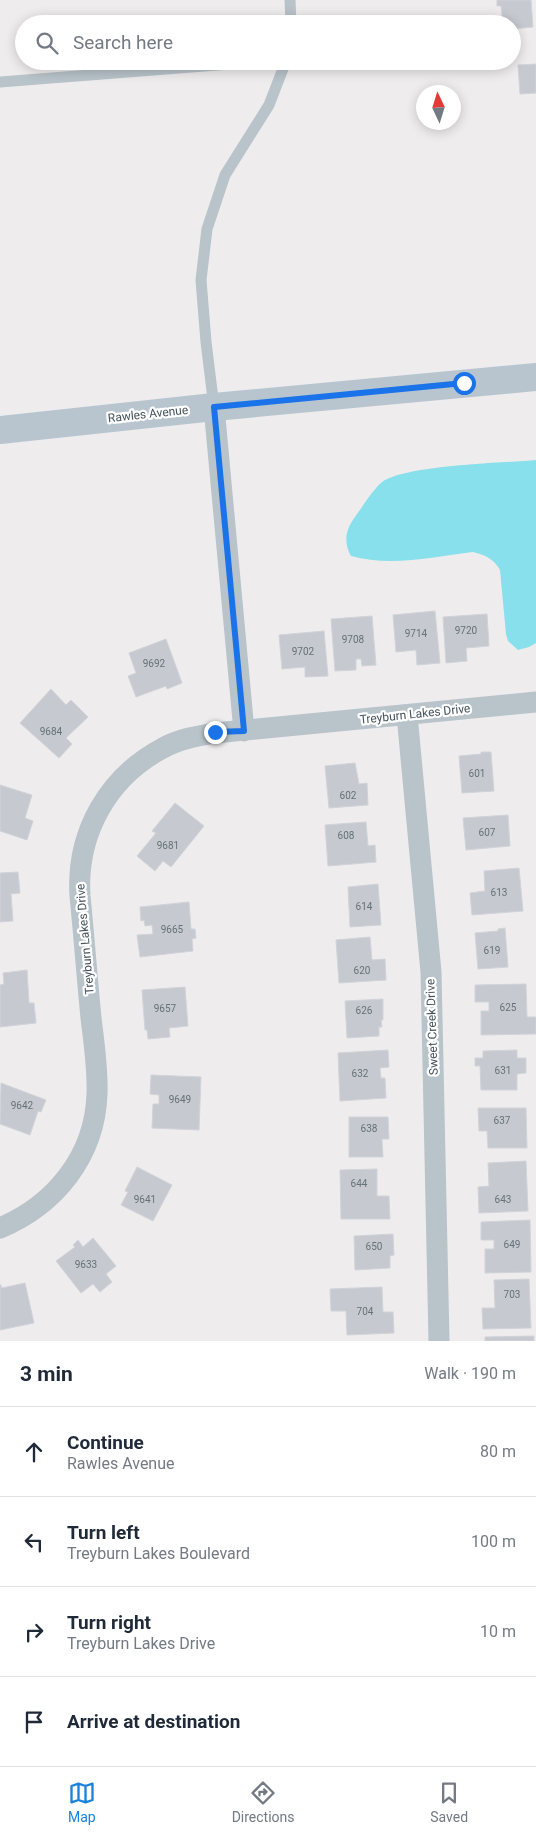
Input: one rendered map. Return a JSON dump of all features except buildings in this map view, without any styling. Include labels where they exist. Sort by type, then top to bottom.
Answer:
[{"type":"street","name":"Rawles Avenue","points":[[0,430],[214,407],[536,377]]},
{"type":"street","points":[[214,407],[244,731]]},
{"type":"street","name":"Treyburn Lakes Drive","points":[[0,1228],[12,1224],[33,1212],[67,1178],[80,1158],[94,1119],[97,1078],[79,885],[81,856],[94,818],[116,784],[147,756],[184,739],[215,732],[244,731],[536,702]]},
{"type":"street","name":"Sweet Creek Drive","points":[[407,715],[431,972],[439,1341]]},
{"type":"lane","points":[[290,0],[291,15]]},
{"type":"lane","points":[[0,82],[154,70]]},
{"type":"lane","points":[[214,407],[201,280],[207,229],[225,175],[269,105],[283,70]]},
{"type":"water","points":[[536,460],[536,643],[529,647],[518,650],[508,641],[500,570],[492,560],[485,556],[473,552],[381,561],[351,556],[346,541],[349,526],[381,483],[392,477],[410,472],[454,466]]},
{"type":"route","points":[[215,732],[244,731],[214,407],[464,383]]}]
